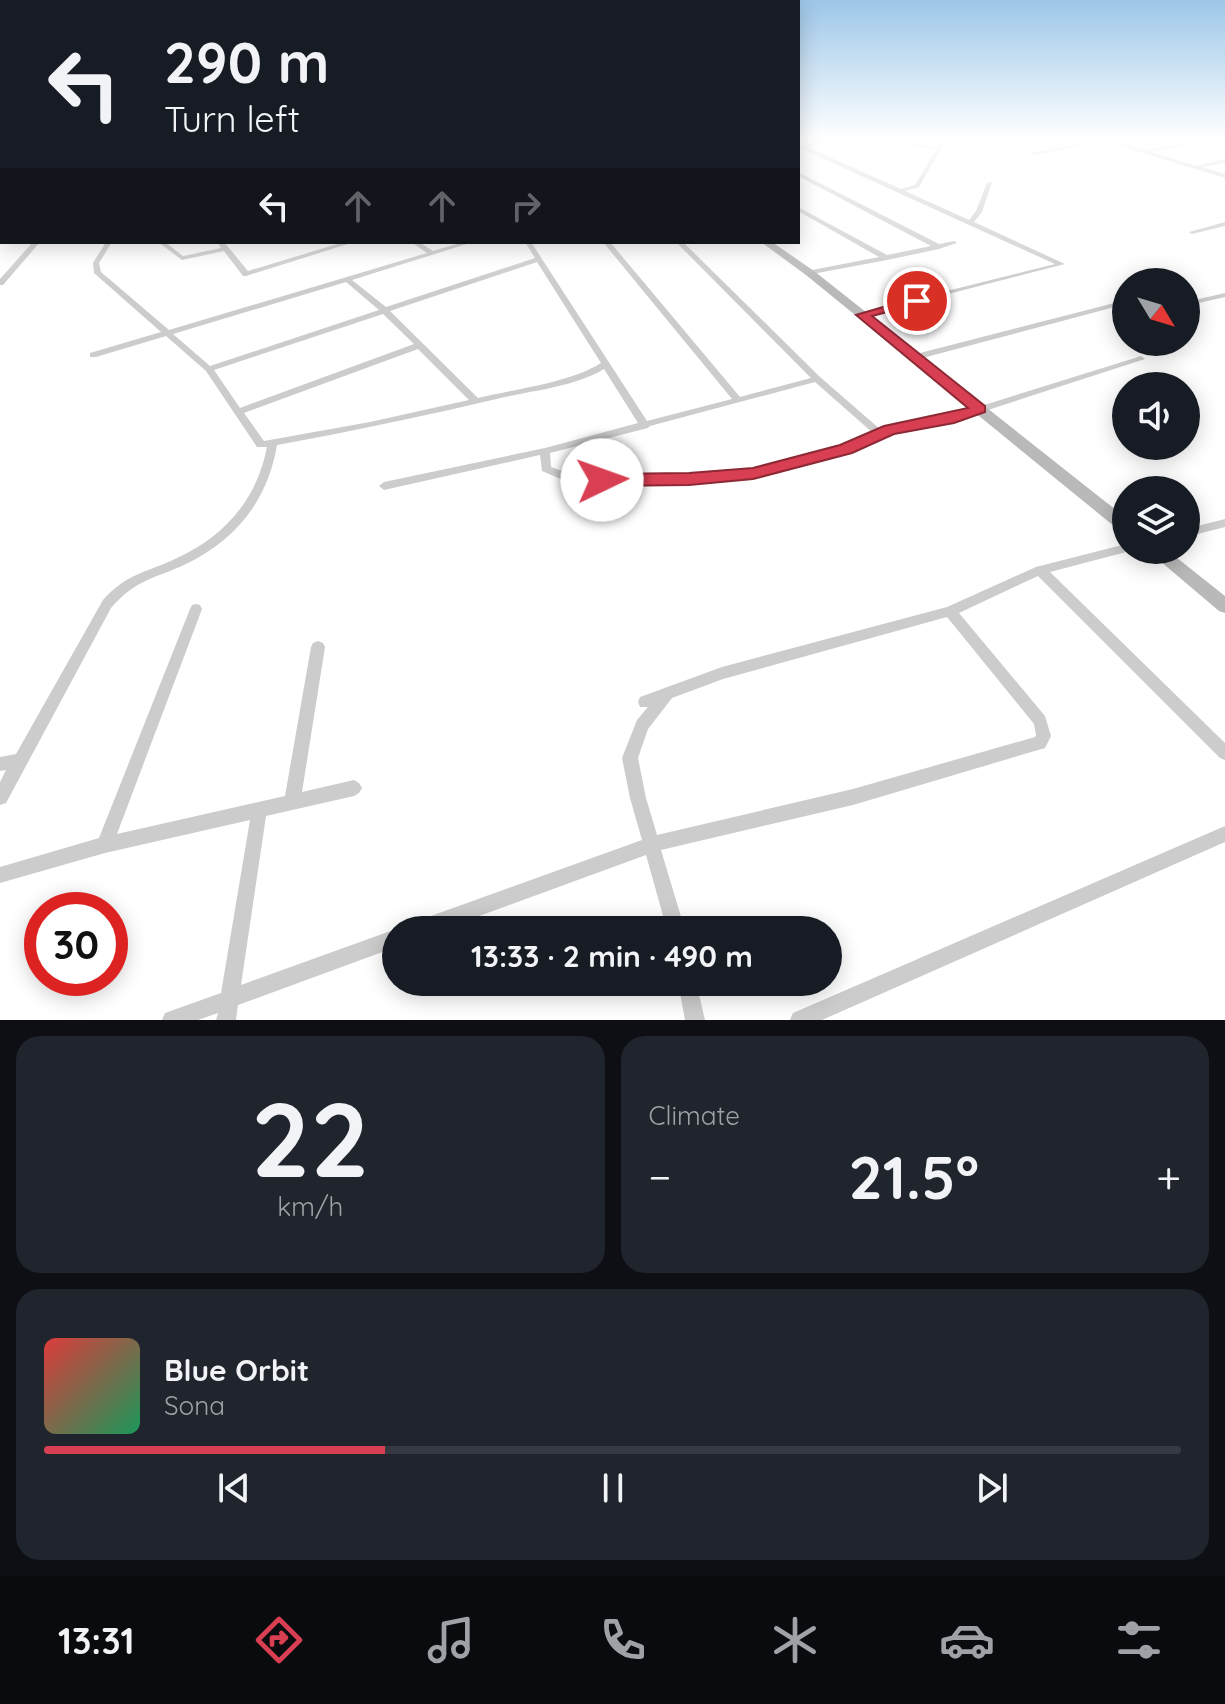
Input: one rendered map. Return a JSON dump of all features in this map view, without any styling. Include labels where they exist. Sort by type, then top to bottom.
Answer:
[{"type":"street","points":[[824,188],[939,247]]},
{"type":"street","points":[[862,315],[1062,264],[896,188]]},
{"type":"street","points":[[902,190],[911,188]]},
{"type":"street","points":[[971,221],[979,212],[988,188]]},
{"type":"street","points":[[800,210],[887,258]]},
{"type":"street","points":[[1192,232],[1225,224]]},
{"type":"street","points":[[810,273],[954,243]]},
{"type":"street","points":[[0,283],[35,244]]},
{"type":"street","points":[[108,244],[96,263],[98,273],[209,369],[240,411],[256,441],[272,445],[564,381],[593,372],[606,364]]},
{"type":"street","points":[[164,244],[182,258],[226,249]]},
{"type":"street","points":[[222,244],[246,274],[344,244]]},
{"type":"street","points":[[314,244],[322,250]]},
{"type":"street","points":[[417,244],[432,253]]},
{"type":"street","points":[[93,355],[463,244]]},
{"type":"street","points":[[529,244],[645,426]]},
{"type":"street","points":[[608,244],[737,399]]},
{"type":"street","points":[[681,244],[817,379],[880,434]]},
{"type":"street","points":[[769,244],[810,273],[1112,516]]},
{"type":"street","points":[[209,369],[539,259]]},
{"type":"street","points":[[347,279],[383,309],[474,399]]},
{"type":"street","points":[[1200,301],[1225,295]]},
{"type":"street","points":[[915,357],[1112,306]]},
{"type":"street","points":[[240,411],[420,345]]},
{"type":"street","points":[[545,451],[546,469],[563,476],[602,480],[689,479],[753,474],[846,449],[880,434],[954,418],[1141,359]]},
{"type":"street","points":[[384,486],[545,451],[817,379]]},
{"type":"street","points":[[0,797],[17,761],[107,604],[130,579],[196,554],[224,534],[252,503],[266,476],[272,445]]},
{"type":"street","points":[[1200,529],[1225,523]]},
{"type":"street","points":[[645,702],[722,673],[950,611],[1040,570],[1112,552]]},
{"type":"street","points":[[1172,564],[1225,606]]},
{"type":"street","points":[[1040,570],[1225,753]]},
{"type":"street","points":[[105,845],[196,609]]},
{"type":"street","points":[[456,916],[654,844],[853,797],[1040,743],[1044,736],[1040,721],[950,611]]},
{"type":"street","points":[[292,803],[318,647]]},
{"type":"street","points":[[668,694],[642,725],[630,758],[638,798],[654,844],[672,916]]},
{"type":"street","points":[[0,764],[17,761]]},
{"type":"street","points":[[0,875],[105,845],[354,788]]},
{"type":"street","points":[[226,1020],[259,811]]},
{"type":"street","points":[[800,1020],[1225,834]]},
{"type":"street","points":[[172,1020],[382,943]]},
{"type":"street","points":[[690,996],[695,1020]]},
{"type":"route","points":[[602,480],[689,479],[753,474],[846,449],[890,430],[954,418],[979,409],[862,315],[917,301]]}]
